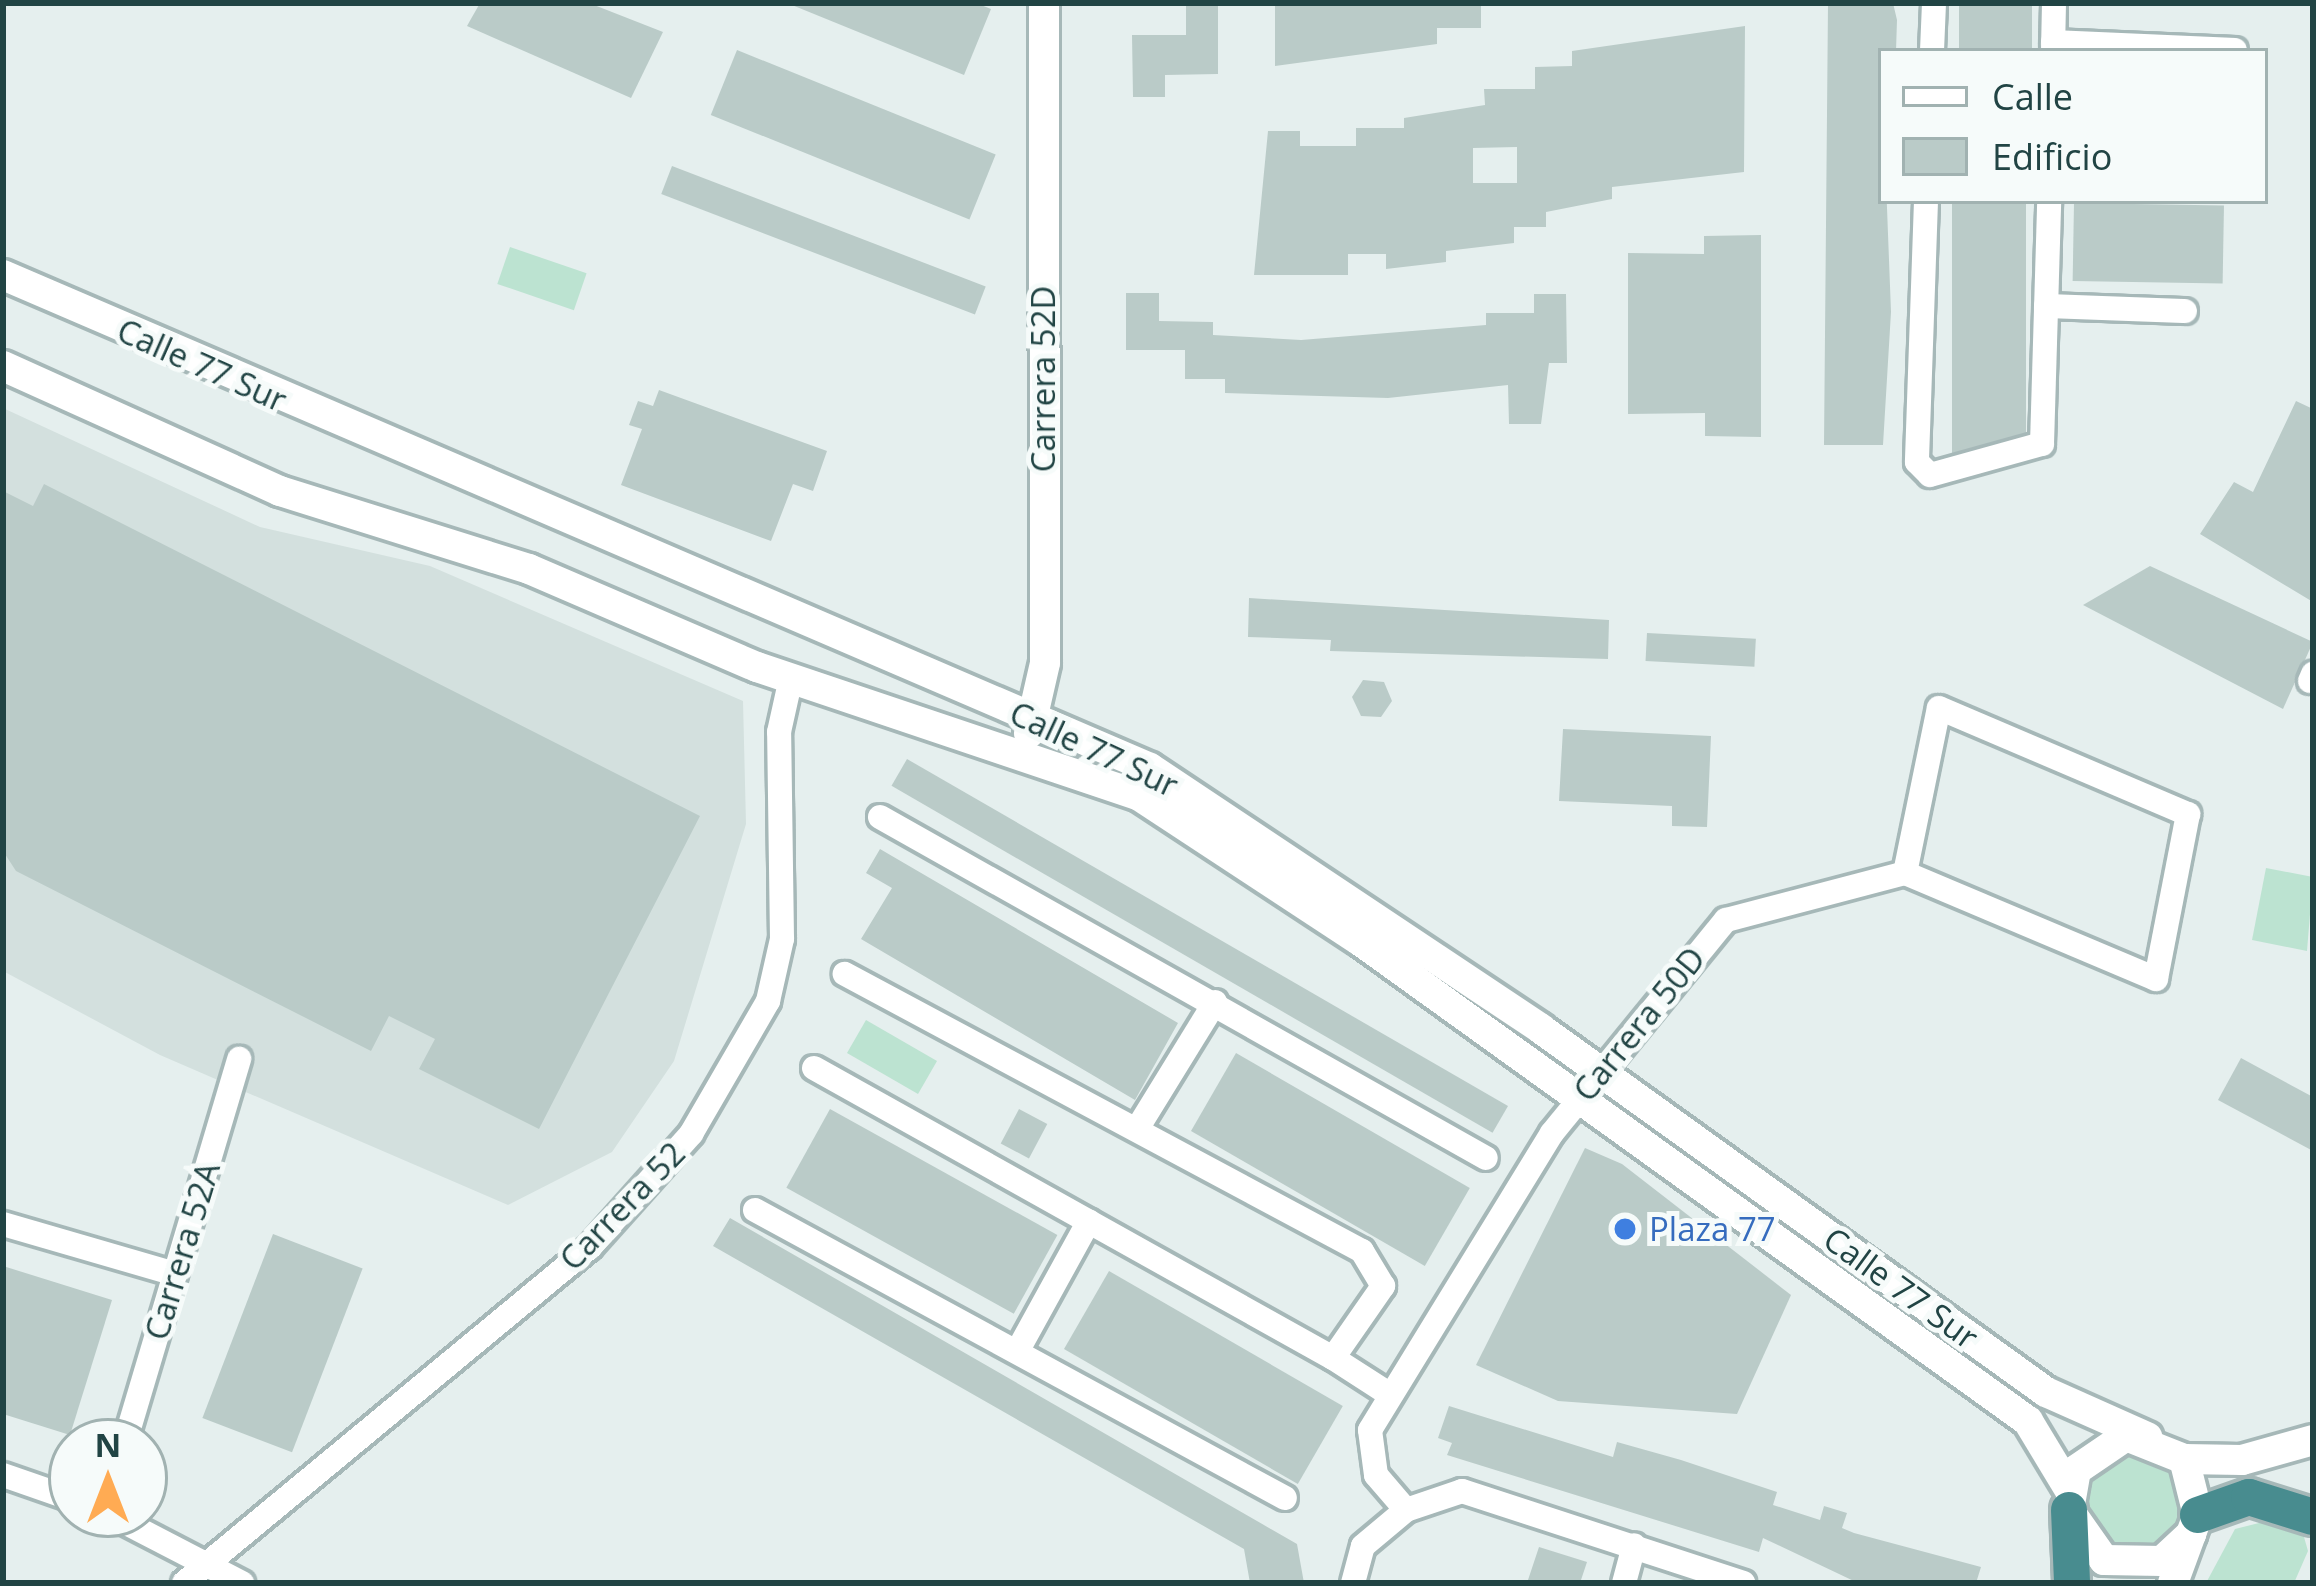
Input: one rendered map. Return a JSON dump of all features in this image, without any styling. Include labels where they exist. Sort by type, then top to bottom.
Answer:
[{"type":"highway","points":[[2195,1525],[2249,1497],[2313,1517]]},
{"type":"highway","points":[[2069,1499],[2072,1583]]},
{"type":"street","name":"Carrera 52D","points":[[1023,752],[1034,718],[1045,644],[1045,3]]},
{"type":"street","points":[[1932,48],[1934,3]]},
{"type":"street","points":[[2054,3],[2053,47],[2114,48]]},
{"type":"street","points":[[1926,204],[1922,472],[2042,444],[2049,204]]},
{"type":"street","name":"Calle 77 Sur","points":[[3,275],[1150,768],[1602,1073],[2046,1392],[2147,1437]]},
{"type":"street","points":[[2047,306],[2185,311]]},
{"type":"street","name":"Calle 77 Sur","points":[[3,366],[280,491],[529,569],[791,678],[1023,752],[1138,795],[1580,1098],[2027,1421],[2069,1499]]},
{"type":"street","name":"Carrera 52","points":[[184,1583],[590,1247],[735,1067],[782,939],[779,733],[791,678]]},
{"type":"street","points":[[1939,708],[2188,814],[2156,979],[1905,873],[1939,708]]},
{"type":"street","points":[[880,818],[1486,1158]]},
{"type":"street","name":"Carrera 50D","points":[[1406,1510],[1376,1475],[1370,1430],[1386,1393],[1580,1098],[1726,920],[1905,873]]},
{"type":"street","points":[[845,974],[1374,1259],[1383,1286],[1333,1358]]},
{"type":"street","points":[[1137,1130],[1215,1002]]},
{"type":"street","name":"Carrera 52A","points":[[132,1418],[239,1059]]},
{"type":"street","points":[[814,1068],[1333,1358],[1386,1393]]},
{"type":"street","points":[[755,1210],[1285,1498]]},
{"type":"street","points":[[1018,1350],[1089,1221]]},
{"type":"street","points":[[3,1223],[175,1274]]},
{"type":"street","points":[[2195,1525],[2162,1561],[2108,1571],[2069,1499],[2089,1453],[2147,1437],[2185,1459],[2242,1460],[2313,1440]]},
{"type":"street","points":[[2173,1583],[2195,1525],[2185,1459]]},
{"type":"street","points":[[3,1475],[48,1491]]},
{"type":"street","points":[[1353,1583],[1363,1546],[1406,1510],[1486,1491],[1742,1583]]},
{"type":"street","points":[[155,1538],[242,1583]]},
{"type":"street","points":[[1624,1583],[1634,1545]]},
{"type":"shaded area","points":[[3,408],[260,527],[430,566],[743,701],[746,824],[674,1061],[612,1152],[508,1205],[160,1055],[3,971]]},
{"type":"green space","points":[[510,247],[587,273],[574,310],[497,284]]},
{"type":"green space","points":[[2266,868],[2313,877],[2307,951],[2252,940]]},
{"type":"green space","points":[[866,1020],[937,1061],[918,1094],[847,1053]]},
{"type":"green space","points":[[2134,1452],[2169,1466],[2183,1501],[2169,1536],[2134,1550],[2099,1536],[2085,1501],[2099,1466]]},
{"type":"green space","points":[[2279,1518],[2302,1530],[2308,1551],[2294,1583],[2206,1583],[2235,1529]]},
{"type":"building","points":[[480,3],[589,3],[663,32],[631,98],[467,26]]},
{"type":"building","points":[[787,3],[976,3],[991,9],[964,75]]},
{"type":"building","points":[[1481,3],[1481,28],[1437,28],[1437,44],[1275,66],[1275,4]]},
{"type":"building","points":[[1828,3],[1893,3],[1896,48],[1878,48],[1878,204],[1887,204],[1891,312],[1883,445],[1824,445]]},
{"type":"building","points":[[1959,3],[2032,3],[2032,48],[1959,48]]},
{"type":"building","points":[[1186,6],[1218,6],[1218,74],[1165,75],[1165,97],[1133,97],[1132,35],[1186,35]]},
{"type":"building","points":[[1745,26],[1744,172],[1612,187],[1612,199],[1546,212],[1546,227],[1514,227],[1514,243],[1446,251],[1446,262],[1386,269],[1386,254],[1348,254],[1348,275],[1254,275],[1268,131],[1300,131],[1300,146],[1356,146],[1356,128],[1404,128],[1404,118],[1485,105],[1484,89],[1535,89],[1535,67],[1572,66],[1572,51]],"holes":[[[1517,147],[1517,183],[1473,183],[1473,148]]]},
{"type":"building","points":[[737,50],[996,155],[969,219],[711,115]]},
{"type":"building","points":[[672,166],[986,286],[975,314],[661,194]]},
{"type":"building","points":[[1952,204],[2026,204],[2026,453],[1952,453]]},
{"type":"building","points":[[2074,204],[2224,206],[2223,284],[2073,281]]},
{"type":"building","points":[[1761,235],[1761,437],[1705,436],[1705,413],[1628,414],[1628,253],[1704,254],[1704,236]]},
{"type":"building","points":[[1126,293],[1159,293],[1159,321],[1213,322],[1213,335],[1301,340],[1486,325],[1486,313],[1534,313],[1534,294],[1566,294],[1567,363],[1549,363],[1541,424],[1509,424],[1508,385],[1388,398],[1225,393],[1225,379],[1185,379],[1185,350],[1126,350]]},
{"type":"building","points":[[659,390],[827,451],[813,491],[793,484],[771,541],[621,485],[642,429],[629,425],[638,401],[653,406]]},
{"type":"building","points":[[2296,401],[2313,409],[2313,602],[2200,534],[2234,482],[2253,492]]},
{"type":"building","points":[[44,484],[700,816],[539,1129],[419,1069],[435,1039],[389,1016],[371,1051],[16,871],[3,851],[3,491],[33,506]]},
{"type":"building","points":[[2150,566],[2313,642],[2283,709],[2083,605]]},
{"type":"building","points":[[1249,598],[1609,620],[1608,659],[1330,651],[1331,640],[1248,637]]},
{"type":"building","points":[[1647,633],[1756,639],[1754,667],[1646,661]]},
{"type":"building","points":[[1363,680],[1384,682],[1392,701],[1381,717],[1361,716],[1352,697]]},
{"type":"building","points":[[1563,729],[1711,736],[1707,827],[1672,826],[1672,806],[1559,801]]},
{"type":"building","points":[[907,759],[1508,1106],[1493,1133],[892,786]]},
{"type":"building","points":[[880,849],[1178,1023],[1135,1100],[861,939],[892,888],[866,873]]},
{"type":"building","points":[[1236,1053],[1470,1188],[1425,1266],[1191,1131]]},
{"type":"building","points":[[2241,1058],[2313,1097],[2313,1151],[2218,1100]]},
{"type":"building","points":[[830,1109],[1057,1235],[1014,1314],[786,1188]]},
{"type":"building","points":[[1019,1109],[1047,1124],[1029,1158],[1001,1143]]},
{"type":"building","name":"Plaza 77","points":[[1585,1148],[1622,1164],[1791,1295],[1737,1414],[1558,1401],[1476,1365]]},
{"type":"building","points":[[730,1218],[1297,1544],[1304,1583],[1250,1583],[1244,1549],[713,1246]]},
{"type":"building","points":[[273,1234],[363,1268],[292,1452],[202,1418]]},
{"type":"building","points":[[3,1266],[112,1300],[75,1418],[48,1418],[48,1428],[3,1414]]},
{"type":"building","points":[[1109,1271],[1343,1406],[1298,1484],[1064,1349]]},
{"type":"building","points":[[1449,1406],[1613,1457],[1617,1442],[1681,1460],[1777,1492],[1773,1505],[1820,1520],[1824,1506],[1847,1513],[1842,1528],[1854,1533],[1981,1567],[1976,1583],[1858,1583],[1763,1538],[1759,1552],[1447,1455],[1452,1443],[1438,1438]]},
{"type":"building","points":[[1539,1547],[1587,1562],[1580,1583],[1527,1583]]},
{"type":"place","name":"Plaza 77","points":[[1625,1229]]}]
